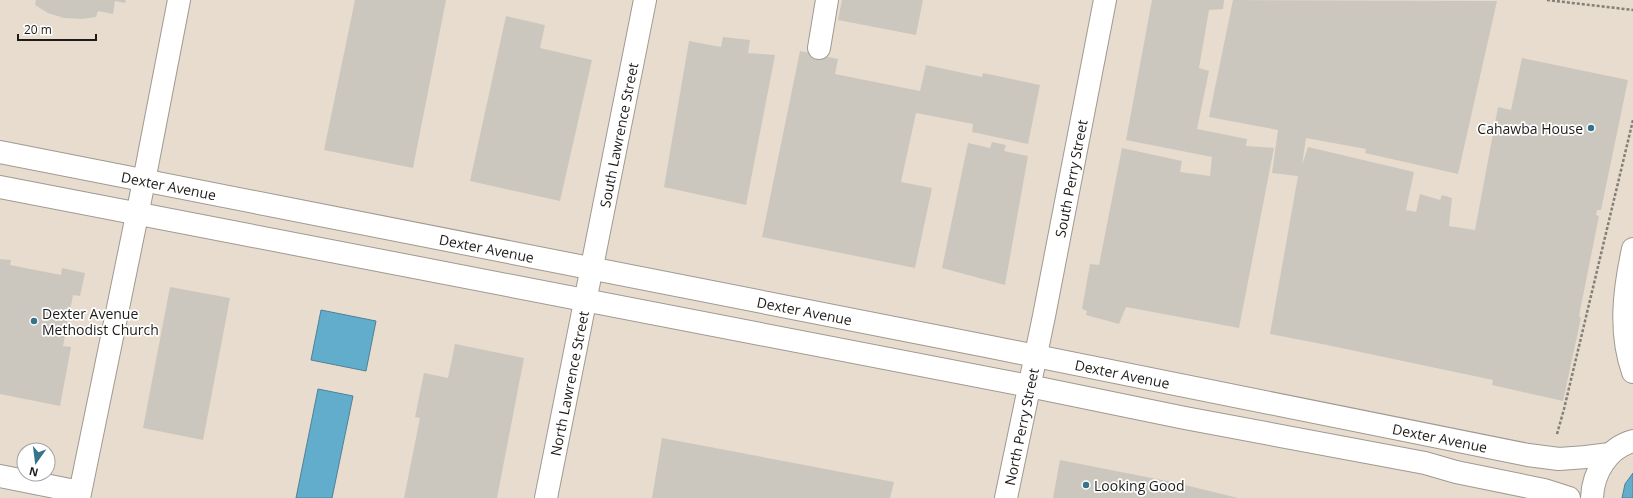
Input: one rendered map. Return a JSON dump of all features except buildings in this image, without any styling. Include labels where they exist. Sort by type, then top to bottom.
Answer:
[{"type":"street","points":[[0,476],[80,495],[179,0]]},
{"type":"street","name":"South Lawrence Street","points":[[592,269],[644,0]]},
{"type":"street","points":[[819,48],[827,0]]},
{"type":"street","name":"South Perry Street","points":[[1036,356],[1105,0]]},
{"type":"street","name":"Dexter Avenue","points":[[0,152],[1036,356],[1528,455],[1559,458],[1610,454]]},
{"type":"street","name":"Dexter Avenue","points":[[0,187],[1029,386],[1192,420],[1425,463],[1456,472],[1544,490],[1569,498]]},
{"type":"street","points":[[1633,249],[1624,300],[1624,336],[1628,359],[1633,372]]},
{"type":"street","name":"North Lawrence Street","points":[[546,498],[592,269]]},
{"type":"street","name":"North Perry Street","points":[[1006,498],[1036,356]]},
{"type":"street","points":[[1592,498],[1592,487],[1599,469],[1610,454],[1626,443],[1633,441]]},
{"type":"path","points":[[1548,0],[1633,10]]},
{"type":"path","points":[[1556,437],[1633,120]]},
{"type":"shaded area","points":[[0,0],[1633,0],[1633,498],[0,498]]},
{"type":"water","points":[[321,310],[376,321],[366,371],[311,360]]},
{"type":"water","points":[[318,389],[353,396],[332,498],[296,498]]},
{"type":"water","points":[[1633,473],[1633,498],[1622,498],[1625,484]]},
{"type":"place","name":"Cahawba House","points":[[1591,128]]},
{"type":"place","name":"Dexter Avenue Methodist Church","points":[[34,321]]},
{"type":"place","name":"Looking Good","points":[[1086,485]]}]
